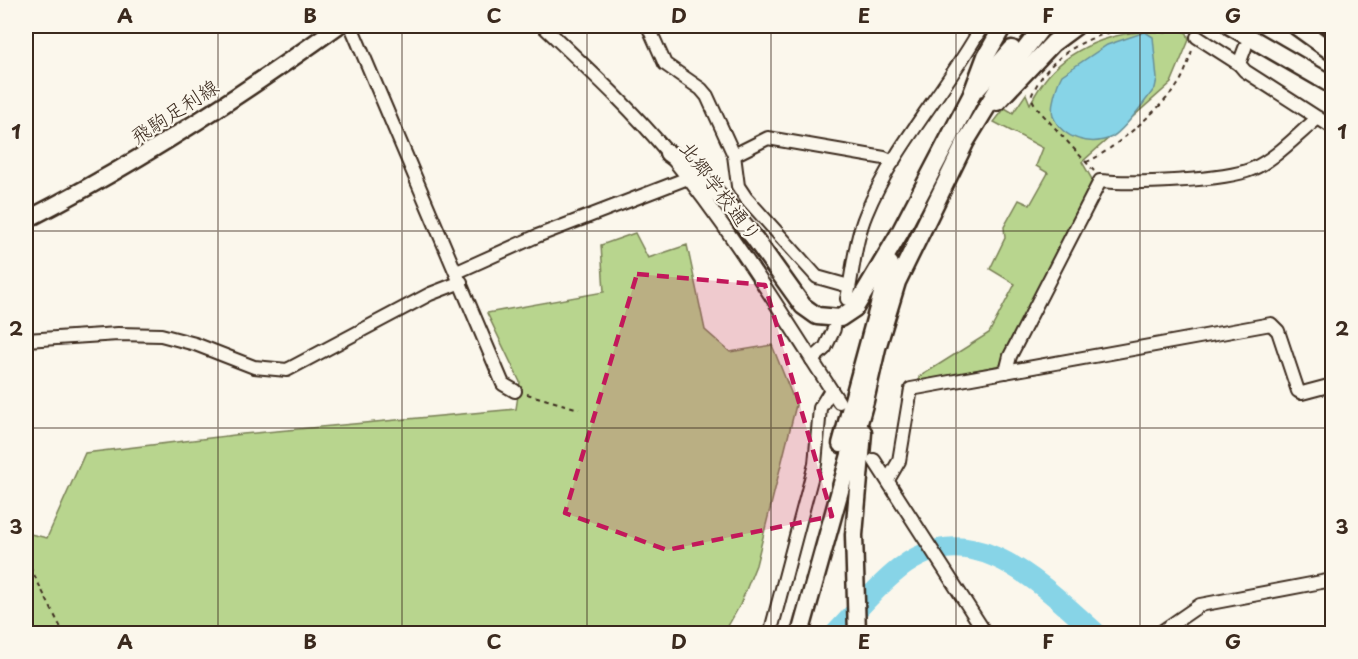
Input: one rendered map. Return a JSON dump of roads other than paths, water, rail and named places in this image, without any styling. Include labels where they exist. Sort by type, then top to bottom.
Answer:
[{"type":"highway","points":[[668,153],[692,170],[723,200],[755,239],[790,291],[803,306],[817,316],[840,318],[855,308],[900,234],[971,96],[986,56],[1003,26]]},
{"type":"highway","points":[[971,96],[1030,26]]},
{"type":"highway","points":[[800,633],[897,282],[979,120],[1010,69],[1043,26]]},
{"type":"highway","points":[[979,120],[1053,43],[1076,26]]},
{"type":"highway","points":[[1230,26],[1332,85]]},
{"type":"highway","points":[[1296,26],[1332,52]]},
{"type":"highway","points":[[790,633],[885,278],[900,234]]},
{"type":"highway","points":[[857,633],[854,535],[865,401]]},
{"type":"main road","name":"飛駒足利線","points":[[26,220],[121,170],[172,139],[268,76],[338,26]]},
{"type":"street","points":[[351,26],[503,384],[515,391]]},
{"type":"street","name":"北郷学校通り","points":[[543,26],[641,121],[688,178],[768,287],[839,402]]},
{"type":"street","points":[[652,27],[665,64],[701,89],[707,96],[734,154],[738,186],[808,269],[824,281],[848,293],[866,214],[893,162],[982,26]]},
{"type":"street","points":[[1197,37],[1332,127]]},
{"type":"street","points":[[1239,64],[1245,48]]},
{"type":"street","points":[[1006,372],[1010,356],[1100,181],[1124,183],[1236,175],[1266,161],[1318,118]]},
{"type":"street","points":[[734,154],[768,138],[884,158],[893,162]]},
{"type":"street","points":[[26,340],[118,334],[161,335],[195,344],[254,367],[287,370],[537,236],[688,178]]},
{"type":"street","points":[[888,480],[899,461],[911,389],[1271,324],[1278,331],[1298,391],[1302,393],[1332,385]]},
{"type":"street","points":[[812,360],[825,348],[834,329]]},
{"type":"street","points":[[770,633],[814,464],[820,408],[831,390]]},
{"type":"street","points":[[874,460],[986,633]]},
{"type":"street","points":[[1158,633],[1200,605],[1332,580]]},
{"type":"water","points":[[1145,32],[1153,37],[1157,79],[1155,88],[1135,115],[1117,133],[1104,140],[1086,141],[1063,130],[1057,124],[1052,112],[1054,95],[1062,75],[1107,45]]},
{"type":"waterway","points":[[835,634],[893,574],[921,555],[949,548],[976,550],[1002,560],[1028,575],[1097,634]]},
{"type":"tunnel","points":[[1247,44],[1260,26]]}]
